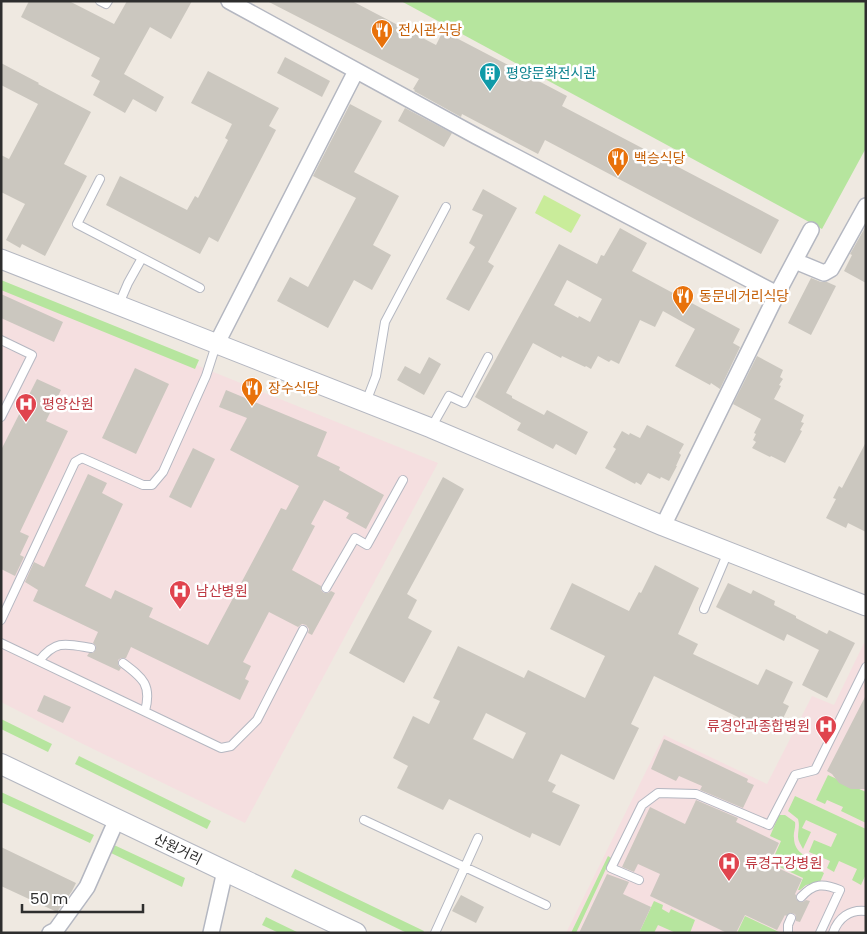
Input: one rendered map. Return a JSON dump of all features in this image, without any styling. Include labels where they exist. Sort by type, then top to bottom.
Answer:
[{"type":"main road","name":"산원거리","points":[[1,764],[356,933]]},
{"type":"street","points":[[229,1],[356,71],[777,294]]},
{"type":"street","points":[[217,343],[356,71]]},
{"type":"street","points":[[795,260],[824,273],[831,270],[866,206]]},
{"type":"street","points":[[663,526],[777,294],[811,230]]},
{"type":"street","points":[[1,258],[431,428],[663,526],[866,606]]},
{"type":"street","points":[[50,933],[56,930],[87,887],[116,819]]},
{"type":"street","points":[[211,933],[224,871]]},
{"type":"lane","points":[[100,1],[106,4],[108,1]]},
{"type":"lane","points":[[100,179],[77,224],[200,288]]},
{"type":"lane","points":[[366,402],[376,376],[385,322],[446,207]]},
{"type":"lane","points":[[119,304],[142,258]]},
{"type":"lane","points":[[1,340],[32,355],[1,417]]},
{"type":"lane","points":[[1,620],[75,462],[82,458],[144,485],[152,485],[163,472],[206,376],[217,343]]},
{"type":"lane","points":[[431,428],[449,396],[464,403],[488,357]]},
{"type":"lane","points":[[326,588],[355,538],[367,545],[403,480]]},
{"type":"lane","points":[[704,609],[728,552]]},
{"type":"lane","points":[[1,642],[221,748],[231,746],[257,720],[303,630]]},
{"type":"lane","points":[[39,660],[54,646],[69,644],[91,648]]},
{"type":"lane","points":[[123,663],[141,677],[147,690],[148,701],[145,712]]},
{"type":"lane","points":[[639,880],[611,868],[642,804],[658,793],[696,794],[769,825],[796,774],[815,770],[866,667]]},
{"type":"lane","points":[[364,820],[546,905]]},
{"type":"lane","points":[[435,933],[478,838]]},
{"type":"lane","points":[[801,897],[809,889],[819,885],[829,885],[840,890],[820,933]]},
{"type":"lane","points":[[825,922],[834,930],[840,920],[846,915],[853,911],[864,911],[866,901]]},
{"type":"lane","points":[[788,933],[788,925],[791,918]]},
{"type":"shaded area","name":"남산병원","points":[[1,286],[438,463],[245,823],[1,702]]},
{"type":"shaded area","name":"류경구강병원","points":[[864,643],[866,644],[866,933],[566,933],[664,735],[767,784],[812,696],[834,705]]},
{"type":"green space","points":[[401,1],[866,1],[866,148],[822,229]]},
{"type":"green space","points":[[544,195],[581,215],[571,233],[535,213]]},
{"type":"green space","points":[[1,280],[199,360],[195,369],[1,290]]},
{"type":"green space","points":[[1,719],[52,744],[48,752],[1,729]]},
{"type":"green space","points":[[79,756],[211,821],[207,829],[75,764]]},
{"type":"green space","points":[[828,775],[866,792],[866,823],[841,811],[843,807],[827,800],[825,804],[816,800]]},
{"type":"green space","points":[[1,792],[94,835],[90,843],[1,802]]},
{"type":"green space","points":[[795,796],[866,829],[866,874],[861,885],[852,880],[857,869],[839,861],[834,872],[827,868],[830,861],[809,852],[814,840],[831,847],[837,834],[806,820],[802,828],[811,832],[803,849],[798,838],[798,819],[788,811]]},
{"type":"green space","points":[[779,815],[785,815],[795,822],[795,843],[800,852],[821,864],[819,870],[824,873],[820,882],[806,885],[798,890],[803,878],[771,863],[781,841],[770,836]]},
{"type":"green space","points":[[114,845],[185,878],[182,887],[111,853]]},
{"type":"green space","points":[[608,856],[611,858],[576,933],[571,933]]},
{"type":"green space","points":[[295,869],[424,931],[423,933],[407,933],[291,877]]},
{"type":"green space","points":[[654,901],[663,905],[662,909],[669,913],[671,909],[695,920],[690,933],[676,933],[658,925],[654,933],[639,933]]},
{"type":"green space","points":[[745,916],[781,933],[737,933]]},
{"type":"green space","points":[[266,917],[299,933],[279,933],[262,925]]},
{"type":"building","points":[[29,1],[69,1],[114,24],[127,1],[192,1],[171,39],[150,27],[124,74],[164,97],[156,112],[133,99],[125,113],[93,95],[100,81],[91,76],[100,58],[21,17]]},
{"type":"building","points":[[267,1],[352,1],[436,45],[443,31],[567,96],[562,106],[779,220],[761,254],[545,140],[538,154],[462,114],[461,117],[414,91],[413,89],[419,79]]},
{"type":"building","points":[[285,57],[330,81],[322,97],[277,73]]},
{"type":"building","points":[[1,63],[91,112],[64,164],[87,176],[45,256],[22,244],[20,248],[6,240],[25,204],[1,192],[1,155],[9,159],[38,104],[1,85]]},
{"type":"building","points":[[208,71],[279,108],[269,126],[276,130],[218,242],[209,237],[200,254],[106,205],[120,176],[187,210],[195,196],[198,198],[228,140],[225,138],[232,124],[191,103]]},
{"type":"building","points":[[350,104],[382,121],[354,172],[399,196],[373,245],[391,255],[372,290],[354,280],[328,328],[277,301],[290,277],[308,287],[356,198],[313,176]]},
{"type":"building","points":[[405,108],[452,133],[444,147],[398,121]]},
{"type":"building","points":[[483,189],[517,208],[488,262],[494,266],[469,311],[446,299],[475,247],[469,243],[483,215],[472,210]]},
{"type":"building","points":[[866,226],[866,283],[844,271],[852,255],[850,254]]},
{"type":"building","points":[[620,228],[647,243],[632,271],[740,329],[733,343],[740,347],[720,389],[675,366],[695,329],[663,311],[655,327],[640,320],[619,364],[611,360],[609,362],[598,356],[591,369],[562,356],[561,358],[533,343],[506,393],[544,415],[547,410],[588,432],[576,455],[556,444],[553,449],[517,430],[521,423],[475,397],[559,244],[597,264],[601,255],[604,256]],"holes":[[[567,280],[602,299],[590,322],[579,316],[578,318],[554,305]]]},
{"type":"building","points":[[811,278],[836,286],[811,335],[788,323]]},
{"type":"building","points":[[1,294],[63,322],[54,342],[1,318]]},
{"type":"building","points":[[757,356],[783,370],[780,377],[783,379],[779,385],[781,386],[774,399],[804,415],[801,422],[804,423],[800,430],[802,431],[785,463],[752,448],[756,442],[753,440],[756,434],[754,433],[761,419],[733,404]]},
{"type":"building","points":[[429,357],[441,364],[424,395],[397,380],[405,366],[420,374]]},
{"type":"building","points":[[135,368],[169,384],[136,454],[102,438]]},
{"type":"building","points":[[37,379],[61,390],[46,421],[68,431],[20,532],[29,536],[20,555],[24,557],[15,576],[1,569],[1,450]]},
{"type":"building","points":[[226,390],[327,432],[317,456],[340,467],[339,470],[384,495],[366,529],[346,518],[349,513],[324,500],[311,524],[315,526],[292,570],[321,586],[321,590],[324,593],[331,591],[335,593],[312,635],[308,633],[309,629],[306,625],[302,624],[298,627],[269,612],[243,662],[251,666],[245,679],[249,681],[240,700],[131,647],[126,658],[118,660],[118,665],[121,668],[119,671],[87,656],[96,649],[93,643],[98,632],[33,601],[38,590],[25,582],[34,562],[44,567],[88,474],[107,483],[102,493],[123,504],[85,586],[111,599],[115,590],[153,608],[149,617],[208,645],[281,508],[286,510],[299,486],[230,450],[247,418],[219,407]]},
{"type":"building","points":[[647,425],[684,444],[679,453],[681,455],[677,466],[669,481],[648,473],[641,485],[636,482],[635,484],[605,468],[616,449],[613,447],[622,431],[640,438]]},
{"type":"building","points":[[866,442],[866,532],[848,523],[846,528],[826,518],[836,499],[833,498],[839,486],[842,488]]},
{"type":"building","points":[[193,448],[215,459],[191,508],[169,497]]},
{"type":"building","points":[[443,477],[464,489],[407,594],[417,600],[408,618],[432,631],[404,683],[349,653]]},
{"type":"building","points":[[655,565],[699,588],[678,634],[698,644],[693,654],[758,685],[766,669],[793,682],[783,703],[789,706],[775,735],[654,676],[631,724],[639,728],[614,780],[561,754],[548,781],[556,785],[552,792],[580,805],[560,846],[532,833],[530,838],[449,799],[443,810],[397,788],[408,766],[393,758],[413,716],[429,724],[440,701],[433,698],[458,646],[524,678],[528,670],[585,698],[605,656],[550,629],[572,583],[629,611],[639,592],[641,593]],"holes":[[[486,713],[526,733],[513,759],[473,739]]]},
{"type":"building","points":[[728,583],[751,594],[753,590],[775,601],[774,605],[796,616],[796,618],[827,634],[829,630],[855,643],[827,698],[802,685],[819,650],[787,634],[784,641],[716,607]]},
{"type":"building","points":[[44,695],[71,707],[63,723],[37,711]]},
{"type":"building","points":[[866,695],[866,789],[851,789],[839,783],[827,771]]},
{"type":"building","points":[[664,739],[748,779],[747,782],[754,785],[743,808],[700,790],[702,786],[679,776],[676,781],[651,769]]},
{"type":"building","points":[[696,800],[738,818],[736,822],[779,843],[769,864],[802,879],[795,894],[796,899],[800,902],[810,901],[800,922],[796,921],[795,914],[790,913],[785,915],[777,930],[745,915],[736,933],[727,933],[650,896],[660,874],[638,864],[634,872],[622,867],[650,807],[685,824]]},
{"type":"building","points":[[1,847],[76,883],[57,912],[1,886]]},
{"type":"building","points":[[607,874],[629,882],[623,894],[651,907],[639,933],[579,933]]},
{"type":"building","points":[[461,895],[484,907],[476,923],[452,911]]},
{"type":"place","name":"전시관식당","points":[[382,49]]},
{"type":"place","name":"평양문화전시관","points":[[490,92]]},
{"type":"place","name":"백승식당","points":[[618,177]]},
{"type":"place","name":"동문네거리식당","points":[[683,315]]},
{"type":"place","name":"장수식당","points":[[252,407]]},
{"type":"place","name":"평양산원","points":[[26,423]]},
{"type":"place","name":"남산병원","points":[[180,610]]},
{"type":"place","name":"류경안과종합병원","points":[[826,745]]},
{"type":"place","name":"류경구강병원","points":[[729,882]]}]
